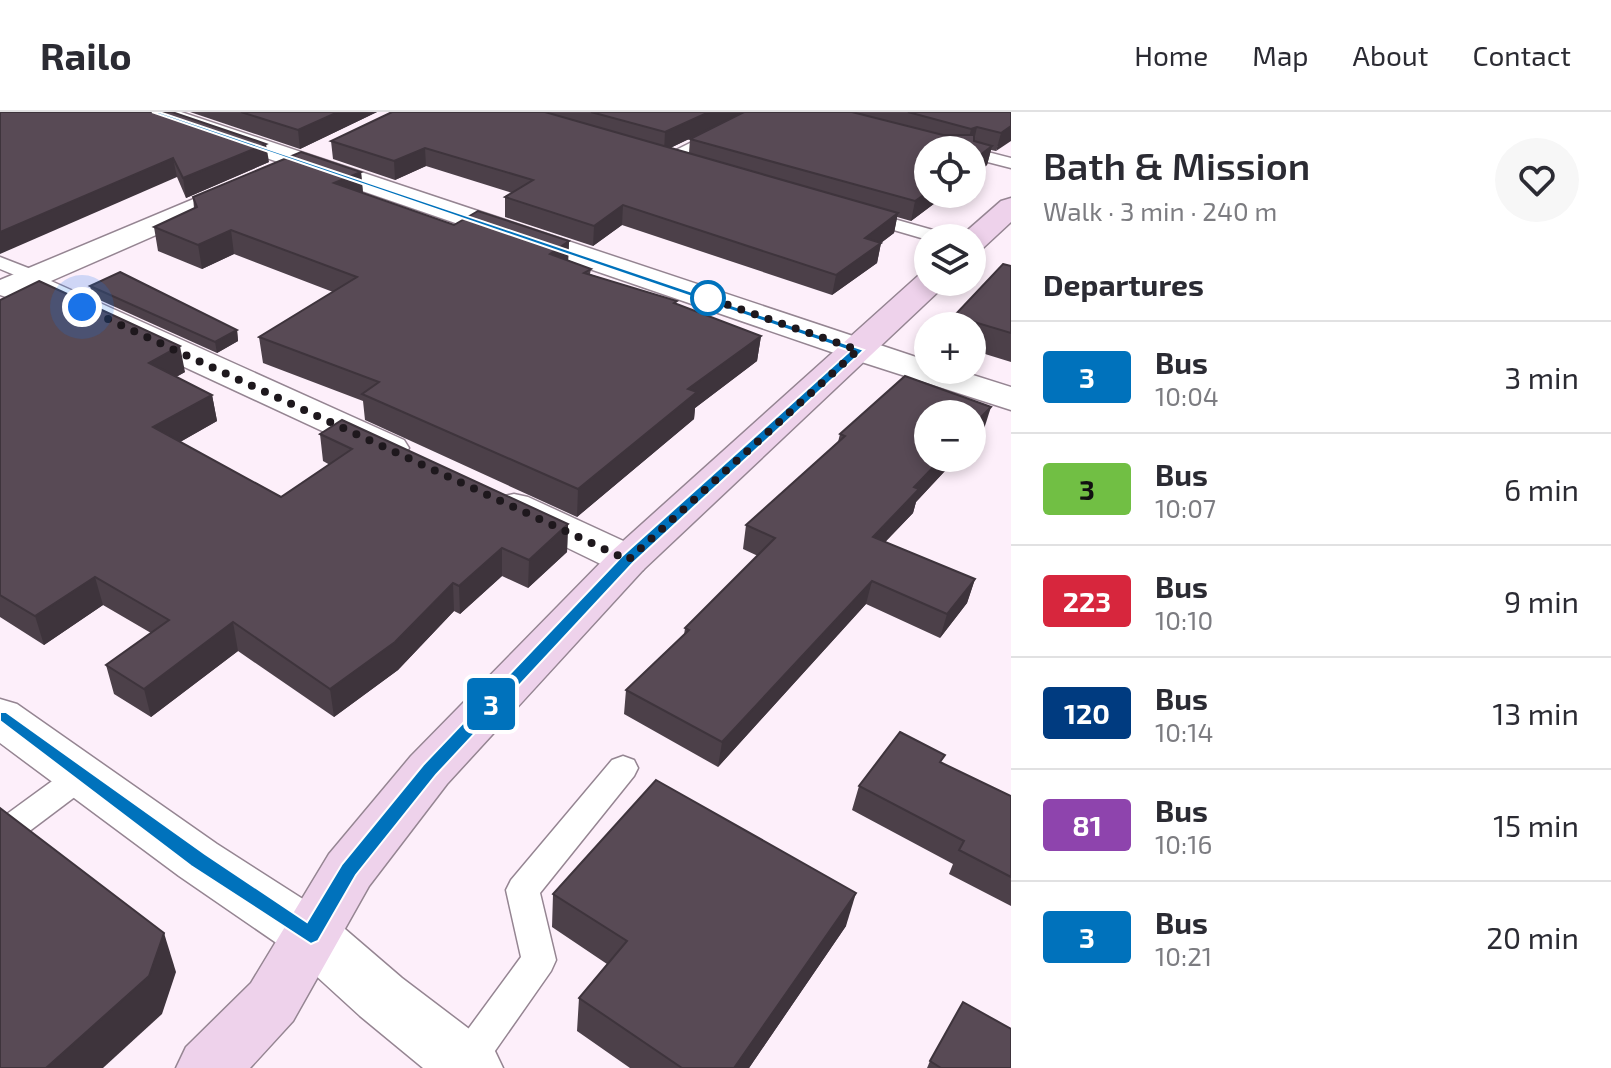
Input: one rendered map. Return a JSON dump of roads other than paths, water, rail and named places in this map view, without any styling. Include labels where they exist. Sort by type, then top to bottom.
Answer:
[{"type":"main road","points":[[986,229],[1011,207]]},
{"type":"main road","points":[[208,1068],[272,1002],[349,870],[429,770],[628,560],[915,296]]},
{"type":"street","points":[[156,112],[1011,399]]},
{"type":"street","points":[[15,278],[336,145]]},
{"type":"street","points":[[15,278],[422,463]]},
{"type":"street","points":[[478,489],[628,560]]},
{"type":"street","points":[[0,717],[198,860],[311,935],[381,997],[468,1065]]},
{"type":"lane","points":[[696,168],[658,157],[764,112]]},
{"type":"lane","points":[[986,157],[1011,163]]},
{"type":"lane","points":[[849,212],[914,230]]},
{"type":"lane","points":[[468,1065],[539,960],[523,890],[623,768]]},
{"type":"lane","points":[[0,836],[81,776]]}]
